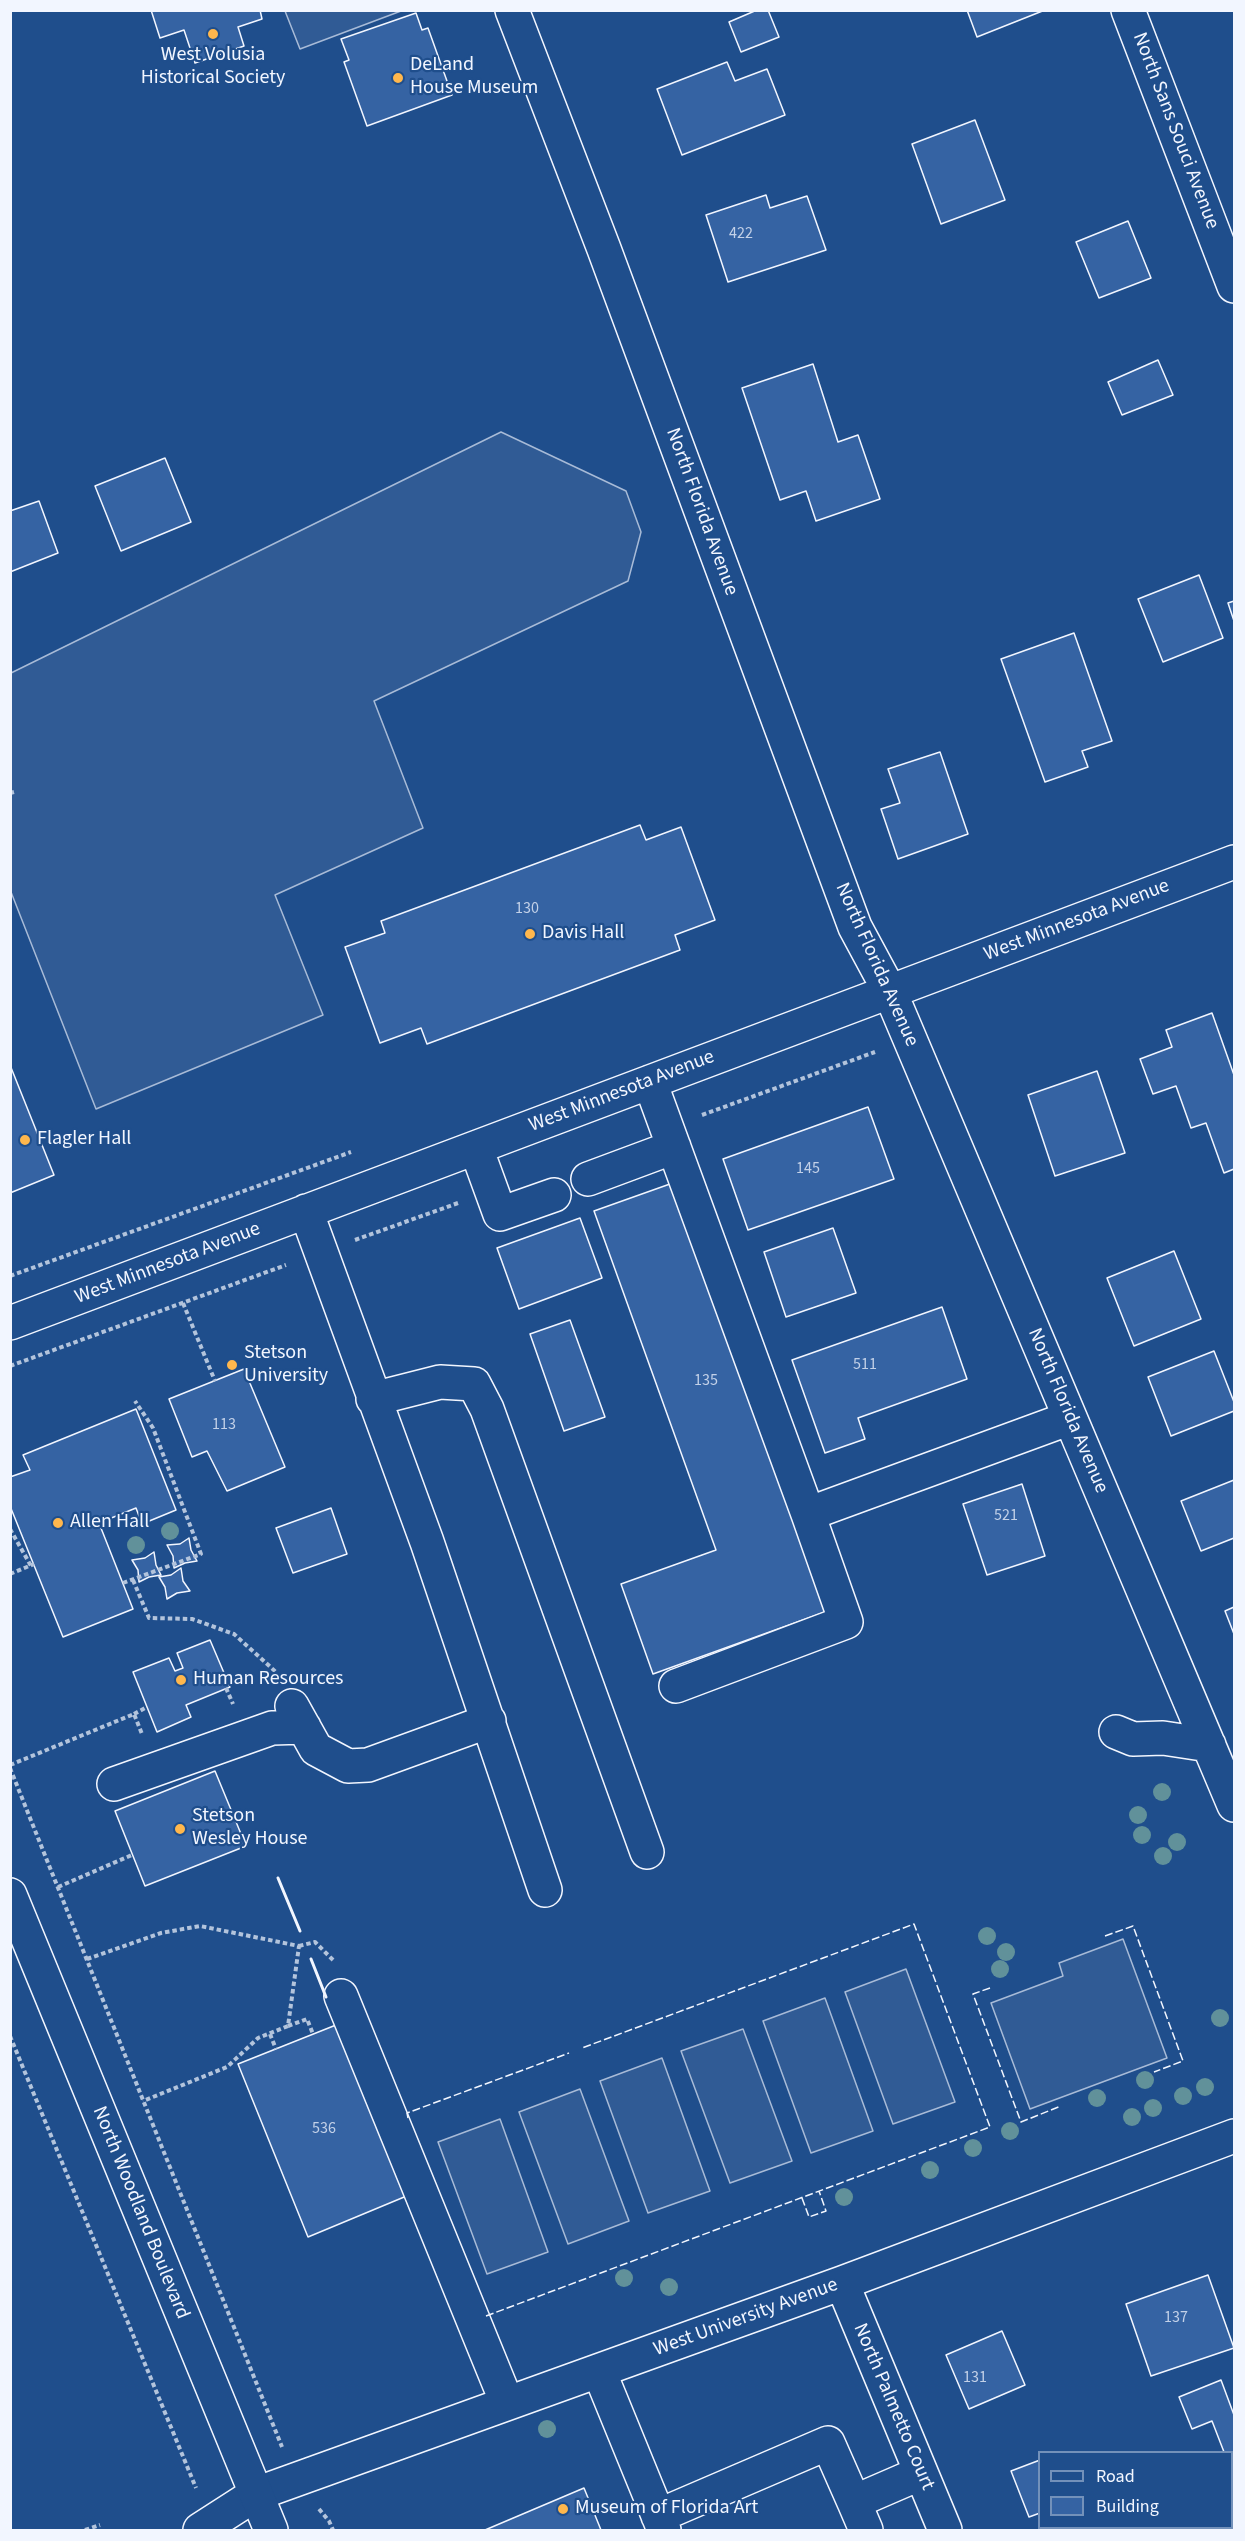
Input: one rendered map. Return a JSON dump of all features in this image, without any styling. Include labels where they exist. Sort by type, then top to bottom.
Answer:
[{"type":"street","name":"North Florida Avenue","points":[[512,10],[604,249],[855,927],[890,992],[1234,1805]]},
{"type":"street","name":"North Sans Souci Avenue","points":[[1128,10],[1234,286]]},
{"type":"street","name":"West Minnesota Avenue","points":[[10,1323],[1234,862]]},
{"type":"street","points":[[650,1082],[846,1622],[676,1686]]},
{"type":"street","points":[[588,1179],[670,1137]]},
{"type":"street","points":[[476,1148],[500,1214],[554,1195]]},
{"type":"street","points":[[306,1211],[427,1542],[545,1890]]},
{"type":"street","points":[[373,1399],[440,1382],[474,1384],[491,1420],[646,1852]]},
{"type":"street","points":[[808,1514],[1070,1418]]},
{"type":"street","points":[[114,1784],[272,1728],[292,1705],[316,1749],[348,1766],[368,1765],[489,1721]]},
{"type":"street","points":[[1116,1732],[1133,1739],[1163,1738],[1209,1745]]},
{"type":"street","name":"North Woodland Boulevard","points":[[10,1895],[271,2530]]},
{"type":"street","points":[[341,1996],[507,2403]]},
{"type":"street","name":"West University Avenue","points":[[205,2527],[256,2494],[842,2283],[1234,2136]]},
{"type":"street","name":"North Palmetto Court","points":[[842,2283],[945,2530]]},
{"type":"street","points":[[598,2371],[661,2523],[828,2443],[860,2516],[921,2473]]},
{"type":"path","points":[[670,1137],[876,1051]]},
{"type":"path","points":[[10,1366],[492,1191]]},
{"type":"path","points":[[183,1303],[215,1381]]},
{"type":"path","points":[[123,1583],[201,1554],[153,1428],[135,1401]]},
{"type":"path","points":[[10,1529],[32,1565],[10,1575]]},
{"type":"path","points":[[133,1580],[149,1618],[192,1618],[234,1634],[279,1675],[292,1705]]},
{"type":"path","points":[[226,1689],[234,1705]]},
{"type":"path","points":[[147,1707],[10,1766],[295,2480],[329,2521],[333,2530]]},
{"type":"path","points":[[134,1714],[146,1744]]},
{"type":"path","points":[[58,1887],[132,1855]]},
{"type":"path","points":[[87,1959],[161,1933],[200,1926],[299,1946],[288,2026]]},
{"type":"path","points":[[143,2101],[227,2067],[258,2038],[288,2026],[307,2019],[313,2034]]},
{"type":"path","points":[[270,2034],[276,2049]]},
{"type":"path","points":[[10,2036],[205,2527]]},
{"type":"path","points":[[85,2530],[100,2525]]},
{"type":"shaded area","points":[[285,11],[401,11],[300,49]]},
{"type":"shaded area","points":[[501,432],[626,491],[641,532],[628,581],[374,701],[423,828],[275,895],[323,1015],[96,1109],[11,892],[11,673]]},
{"type":"shaded area","points":[[1123,1939],[1167,2058],[1030,2109],[991,2003],[1063,1976],[1059,1963]]},
{"type":"shaded area","points":[[906,1969],[955,2102],[893,2124],[845,1992]]},
{"type":"shaded area","points":[[825,1998],[873,2131],[811,2153],[763,2021]]},
{"type":"shaded area","points":[[743,2029],[792,2161],[730,2183],[681,2051]]},
{"type":"shaded area","points":[[662,2058],[710,2191],[648,2213],[600,2081]]},
{"type":"shaded area","points":[[580,2089],[629,2221],[568,2244],[519,2112]]},
{"type":"shaded area","points":[[500,2119],[548,2252],[487,2274],[438,2142]]},
{"type":"building","name":"West Volusia Historical Society","points":[[151,10],[260,10],[262,19],[238,27],[244,46],[195,63],[184,30],[160,38]]},
{"type":"building","points":[[757,10],[768,10],[779,37],[741,52],[729,22]]},
{"type":"building","points":[[967,10],[1045,10],[977,37]]},
{"type":"building","name":"DeLand House Museum","points":[[416,13],[422,30],[428,28],[452,95],[367,126],[344,62],[349,60],[341,39]]},
{"type":"building","points":[[727,62],[735,81],[767,69],[785,115],[682,155],[657,89]]},
{"type":"building","points":[[975,120],[1005,200],[941,224],[912,144]]},
{"type":"building","points":[[766,195],[770,208],[807,196],[826,250],[728,282],[706,215]]},
{"type":"building","points":[[1128,221],[1151,278],[1099,298],[1076,242]]},
{"type":"building","points":[[1158,360],[1173,395],[1122,415],[1108,382]]},
{"type":"building","points":[[813,364],[838,442],[858,435],[880,499],[816,521],[806,491],[780,500],[742,388]]},
{"type":"building","points":[[165,458],[191,522],[121,551],[95,486]]},
{"type":"building","points":[[39,501],[58,553],[10,572],[10,511]]},
{"type":"building","points":[[1199,575],[1223,638],[1163,662],[1138,599]]},
{"type":"building","points":[[1234,601],[1234,621],[1228,603]]},
{"type":"building","points":[[1074,633],[1112,741],[1082,751],[1088,767],[1045,782],[1001,659]]},
{"type":"building","points":[[940,752],[968,834],[898,859],[881,809],[900,803],[888,769]]},
{"type":"building","name":"Davis Hall","points":[[640,825],[646,840],[681,827],[715,920],[675,935],[680,950],[427,1044],[421,1028],[380,1043],[345,947],[385,933],[381,921]]},
{"type":"building","points":[[1212,1013],[1234,1075],[1234,1169],[1224,1173],[1206,1123],[1191,1128],[1176,1086],[1153,1094],[1140,1059],[1172,1047],[1166,1030]]},
{"type":"building","name":"Flagler Hall","points":[[10,1065],[54,1175],[10,1193]]},
{"type":"building","points":[[1097,1071],[1125,1153],[1055,1176],[1028,1095]]},
{"type":"building","points":[[868,1107],[894,1179],[748,1230],[723,1159]]},
{"type":"building","points":[[684,1179],[839,1607],[653,1674],[621,1584],[716,1550],[594,1211]]},
{"type":"building","points":[[580,1218],[602,1278],[519,1309],[497,1248]]},
{"type":"building","points":[[833,1228],[856,1293],[786,1317],[764,1252]]},
{"type":"building","points":[[1174,1251],[1201,1319],[1134,1346],[1107,1278]]},
{"type":"building","points":[[942,1307],[967,1379],[858,1418],[865,1439],[825,1453],[792,1360]]},
{"type":"building","points":[[570,1320],[605,1417],[564,1431],[530,1334]]},
{"type":"building","points":[[1214,1351],[1234,1402],[1234,1411],[1171,1436],[1148,1377]]},
{"type":"building","points":[[244,1369],[285,1467],[227,1491],[207,1451],[192,1457],[169,1399]]},
{"type":"building","name":"Allen Hall","points":[[136,1409],[176,1510],[142,1524],[136,1508],[99,1523],[133,1609],[63,1637],[10,1506],[10,1477],[30,1470],[23,1455]]},
{"type":"building","points":[[1234,1480],[1234,1538],[1201,1551],[1181,1501]]},
{"type":"building","points":[[1022,1484],[1045,1556],[987,1575],[963,1504]]},
{"type":"building","points":[[331,1508],[347,1554],[293,1573],[276,1528]]},
{"type":"building","points":[[189,1538],[191,1550],[197,1561],[174,1568],[173,1556],[167,1545],[180,1544]]},
{"type":"building","points":[[154,1552],[156,1565],[161,1575],[139,1582],[138,1570],[132,1560],[145,1558]]},
{"type":"building","points":[[181,1568],[183,1581],[190,1591],[177,1593],[167,1599],[165,1587],[159,1577],[171,1575]]},
{"type":"building","points":[[1234,1607],[1234,1634],[1225,1611]]},
{"type":"building","name":"Human Resources","points":[[210,1640],[230,1687],[186,1705],[191,1717],[157,1732],[133,1672],[169,1658],[175,1671],[183,1668],[177,1653]]},
{"type":"building","name":"Stetson Wesley House","points":[[215,1771],[246,1846],[145,1886],[115,1811]]},
{"type":"building","points":[[341,2023],[409,2195],[308,2237],[238,2064]]},
{"type":"building","points":[[1208,2275],[1234,2348],[1151,2376],[1126,2304]]},
{"type":"building","points":[[1002,2331],[1025,2385],[969,2409],[946,2355]]},
{"type":"building","points":[[1221,2380],[1234,2415],[1234,2477],[1233,2451],[1224,2451],[1212,2421],[1192,2429],[1179,2397]]},
{"type":"building","points":[[1038,2461],[1038,2514],[1029,2517],[1011,2471]]},
{"type":"building","name":"Museum of Florida Art","points":[[584,2488],[601,2530],[485,2530]]},
{"type":"fence","points":[[486,2316],[990,2127],[914,1924],[582,2048]]},
{"type":"fence","points":[[1105,1936],[1133,1926],[1183,2061],[1154,2072]]},
{"type":"fence","points":[[990,1988],[973,1994],[1021,2122],[1061,2106]]},
{"type":"fence","points":[[408,2118],[407,2113],[569,2053]]},
{"type":"fence","points":[[802,2198],[809,2217],[826,2211],[819,2191]]},
{"type":"wall","points":[[278,1878],[300,1931]]},
{"type":"wall","points":[[311,1959],[326,1997]]},
{"type":"place","name":"West Volusia Historical Society","points":[[213,34]]},
{"type":"place","name":"DeLand House Museum","points":[[398,78]]},
{"type":"place","name":"Davis Hall","points":[[530,934]]},
{"type":"place","name":"Flagler Hall","points":[[25,1140]]},
{"type":"place","name":"Stetson University","points":[[232,1365]]},
{"type":"place","name":"Allen Hall","points":[[58,1523]]},
{"type":"place","name":"Human Resources","points":[[181,1680]]},
{"type":"place","name":"Stetson Wesley House","points":[[180,1829]]},
{"type":"place","name":"Museum of Florida Art","points":[[563,2509]]}]
